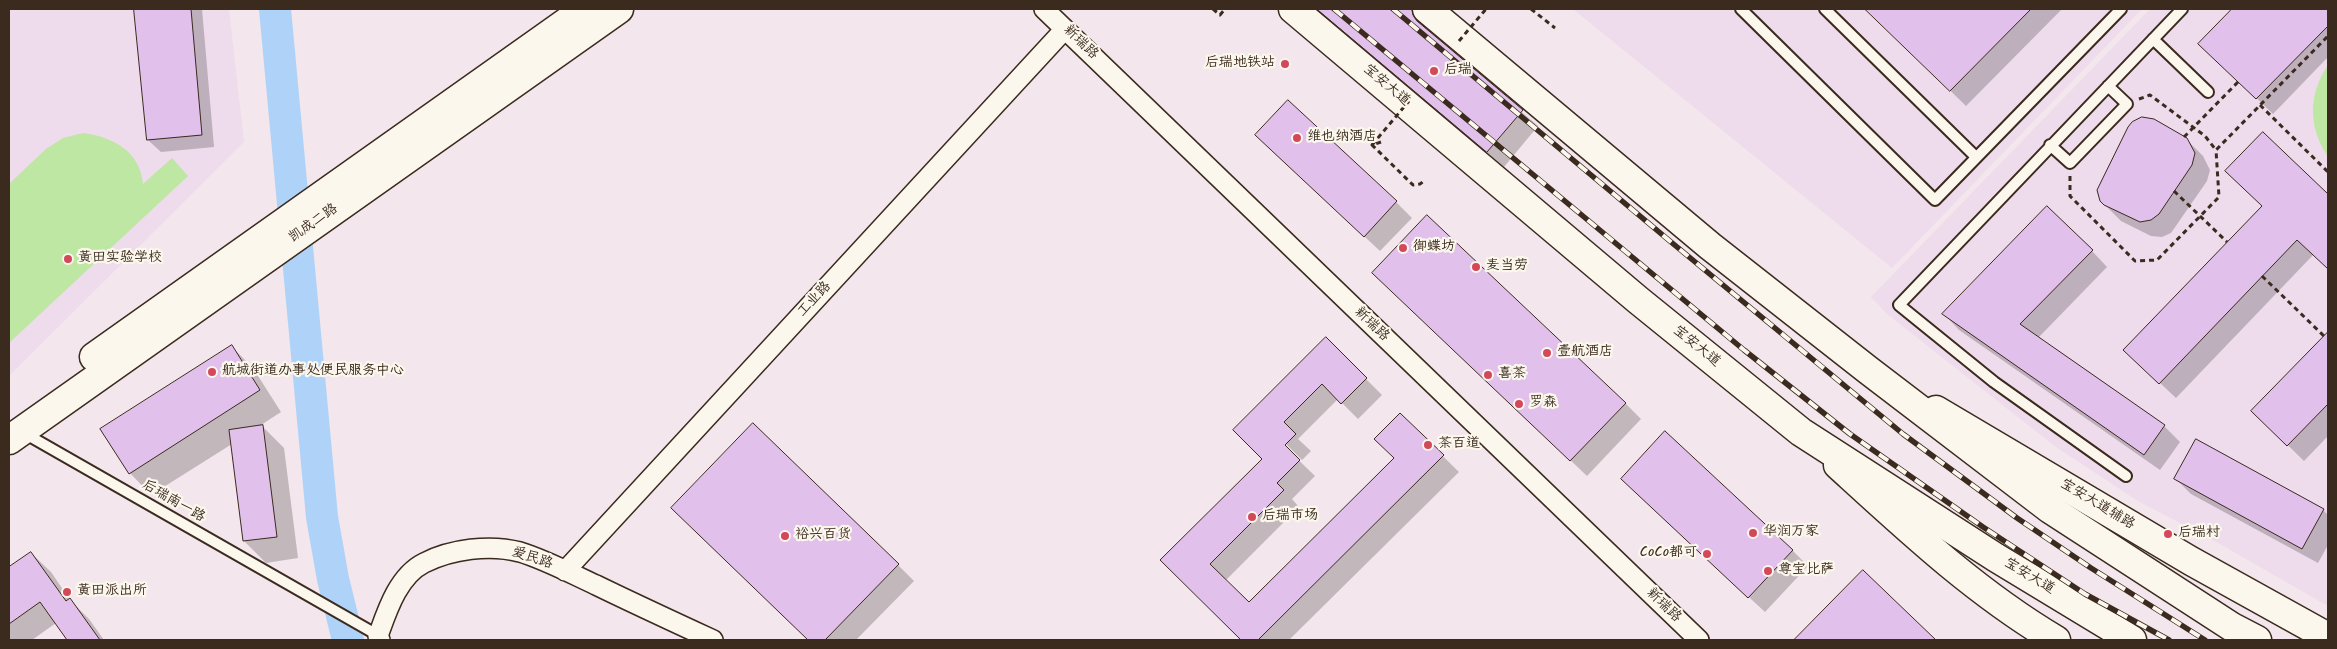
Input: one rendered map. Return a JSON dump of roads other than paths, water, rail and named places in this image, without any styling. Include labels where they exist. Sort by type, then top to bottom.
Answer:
[{"type":"main road","name":"凯成二路","points":[[327,204],[585,9]]},
{"type":"main road","name":"凯成二路","points":[[13,429],[327,204],[619,9]]},
{"type":"main road","name":"宝安大道","points":[[1293,9],[1638,300],[1801,432],[1995,557],[2132,640]]},
{"type":"main road","points":[[1427,9],[1710,246],[2050,509],[2232,627],[2257,640]]},
{"type":"main road","name":"宝安大道辅路","points":[[1868,370],[2191,561],[2328,637]]},
{"type":"main road","points":[[1801,432],[1950,566],[2019,618],[2056,640]]},
{"type":"street","name":"新瑞路","points":[[1044,9],[1699,640]]},
{"type":"street","name":"工业路","points":[[565,571],[1065,29]]},
{"type":"street","name":"爱民路","points":[[382,639],[388,608],[403,582],[422,564],[452,554],[484,548],[519,552],[565,571],[713,640]]},
{"type":"lane","points":[[1741,9],[1935,200],[2120,9]]},
{"type":"lane","points":[[1825,9],[1976,157]]},
{"type":"lane","points":[[2126,476],[1994,382],[1899,305],[2182,9]]},
{"type":"lane","points":[[2153,39],[2208,92]]},
{"type":"lane","points":[[2050,145],[2070,163],[2127,104],[2108,86]]},
{"type":"lane","name":"后瑞南一路","points":[[13,429],[382,639]]},
{"type":"waterway","points":[[275,9],[322,517],[333,579],[348,640]]},
{"type":"railway","points":[[1334,9],[1744,350],[1850,434],[1983,527],[2085,594],[2169,640]]},
{"type":"railway","points":[[1393,9],[1903,434],[2017,518],[2091,568],[2205,640]]},
{"type":"place","name":"后瑞地铁站","points":[[1285,64]]},
{"type":"place","name":"后瑞","points":[[1434,71]]},
{"type":"place","name":"维也纳酒店","points":[[1297,138]]},
{"type":"place","name":"御蝶坊","points":[[1403,248]]},
{"type":"place","name":"黄田实验学校","points":[[68,259]]},
{"type":"place","name":"麦当劳","points":[[1476,267]]},
{"type":"place","name":"壹航酒店","points":[[1547,353]]},
{"type":"place","name":"航城街道办事处便民服务中心","points":[[212,372]]},
{"type":"place","name":"喜茶","points":[[1488,375]]},
{"type":"place","name":"罗森","points":[[1519,404]]},
{"type":"place","name":"茶百道","points":[[1428,445]]},
{"type":"place","name":"后瑞市场","points":[[1252,517]]},
{"type":"place","name":"华润万家","points":[[1753,533]]},
{"type":"place","name":"后瑞村","points":[[2168,534]]},
{"type":"place","name":"裕兴百货","points":[[785,536]]},
{"type":"place","name":"CoCo都可","points":[[1707,554]]},
{"type":"place","name":"尊宝比萨","points":[[1768,571]]},
{"type":"place","name":"黄田派出所","points":[[67,592]]}]
